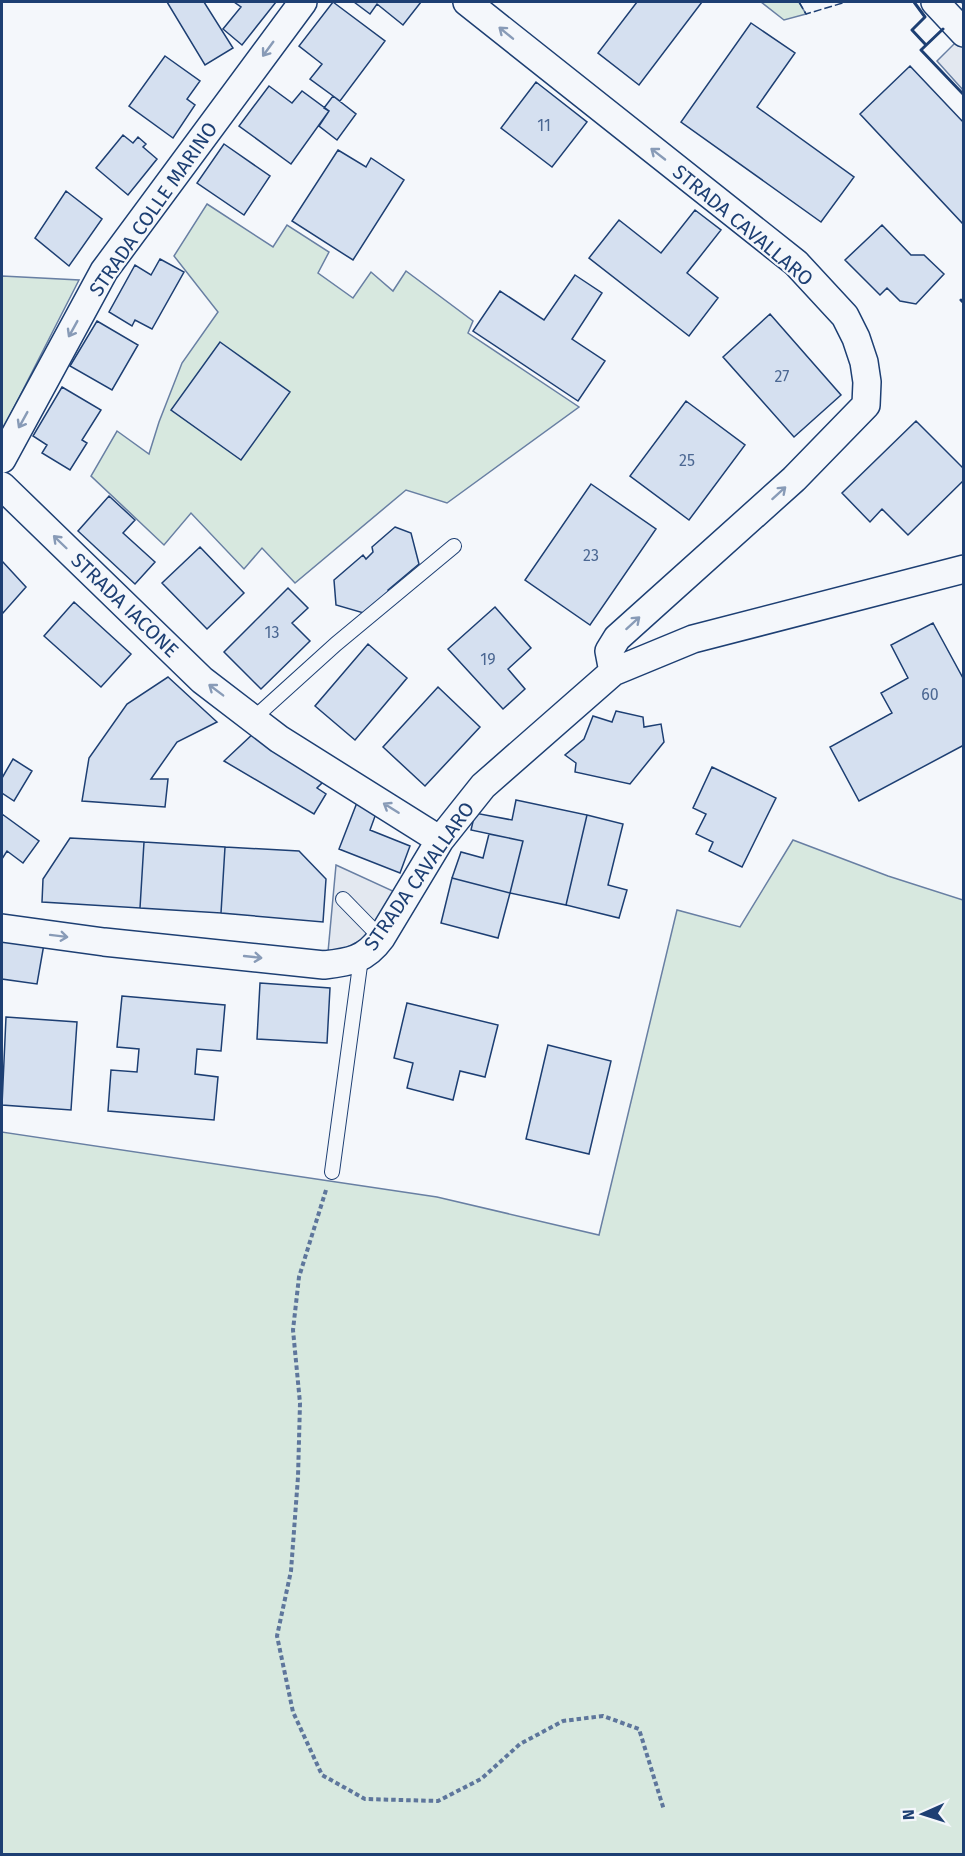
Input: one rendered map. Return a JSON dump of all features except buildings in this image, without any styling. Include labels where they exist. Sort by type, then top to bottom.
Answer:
[{"type":"street","name":"STRADA COLLE MARINO","points":[[2,459],[104,271],[303,2]]},
{"type":"street","points":[[446,2],[453,8],[466,2]]},
{"type":"street","name":"STRADA CAVALLARO","points":[[466,2],[796,263],[845,316],[864,362],[867,382],[866,405],[794,479],[617,638],[609,651],[613,672]]},
{"type":"street","points":[[935,2],[963,33]]},
{"type":"street","name":"STRADA IACONE","points":[[2,486],[202,680],[279,739],[440,840]]},
{"type":"street","name":"STRADA CAVALLARO","points":[[2,928],[105,942],[324,965],[361,958],[373,950],[440,840],[483,786],[613,672],[693,639],[963,569]]},
{"type":"lane","points":[[253,719],[336,644],[454,546]]},
{"type":"lane","points":[[343,899],[381,938]]},
{"type":"lane","points":[[332,1172],[361,958]]},
{"type":"path","points":[[332,1172],[299,1277],[293,1330],[300,1403],[298,1477],[291,1571],[277,1636],[293,1712],[322,1775],[365,1799],[438,1801],[481,1779],[520,1744],[563,1721],[603,1716],[639,1729],[663,1810]]},
{"type":"shaded area","points":[[761,2],[799,2],[806,14],[784,20]]},
{"type":"shaded area","points":[[959,39],[963,44],[963,90],[937,61]]},
{"type":"shaded area","points":[[207,204],[273,247],[287,225],[329,252],[318,273],[353,298],[371,272],[393,291],[406,271],[473,321],[468,333],[579,407],[447,503],[406,490],[295,583],[262,548],[244,569],[191,513],[164,545],[91,476],[117,431],[149,454],[182,363],[218,312],[174,256]]},
{"type":"shaded area","points":[[2,276],[79,280],[2,431]]},
{"type":"shaded area","points":[[793,840],[888,876],[963,900],[963,1854],[2,1854],[2,1132],[437,1197],[599,1235],[677,910],[740,927]]},
{"type":"shaded area","points":[[336,865],[395,892],[377,921],[361,940],[344,949],[328,952]]},
{"type":"fence","points":[[799,2],[806,14],[846,2]]},
{"type":"fence","points":[[961,300],[964,303]]},
{"type":"wall","points":[[914,2],[925,17],[912,30],[926,45]]},
{"type":"wall","points":[[943,29],[921,50],[964,95]]},
{"type":"wall","points":[[961,300],[964,303]]}]
